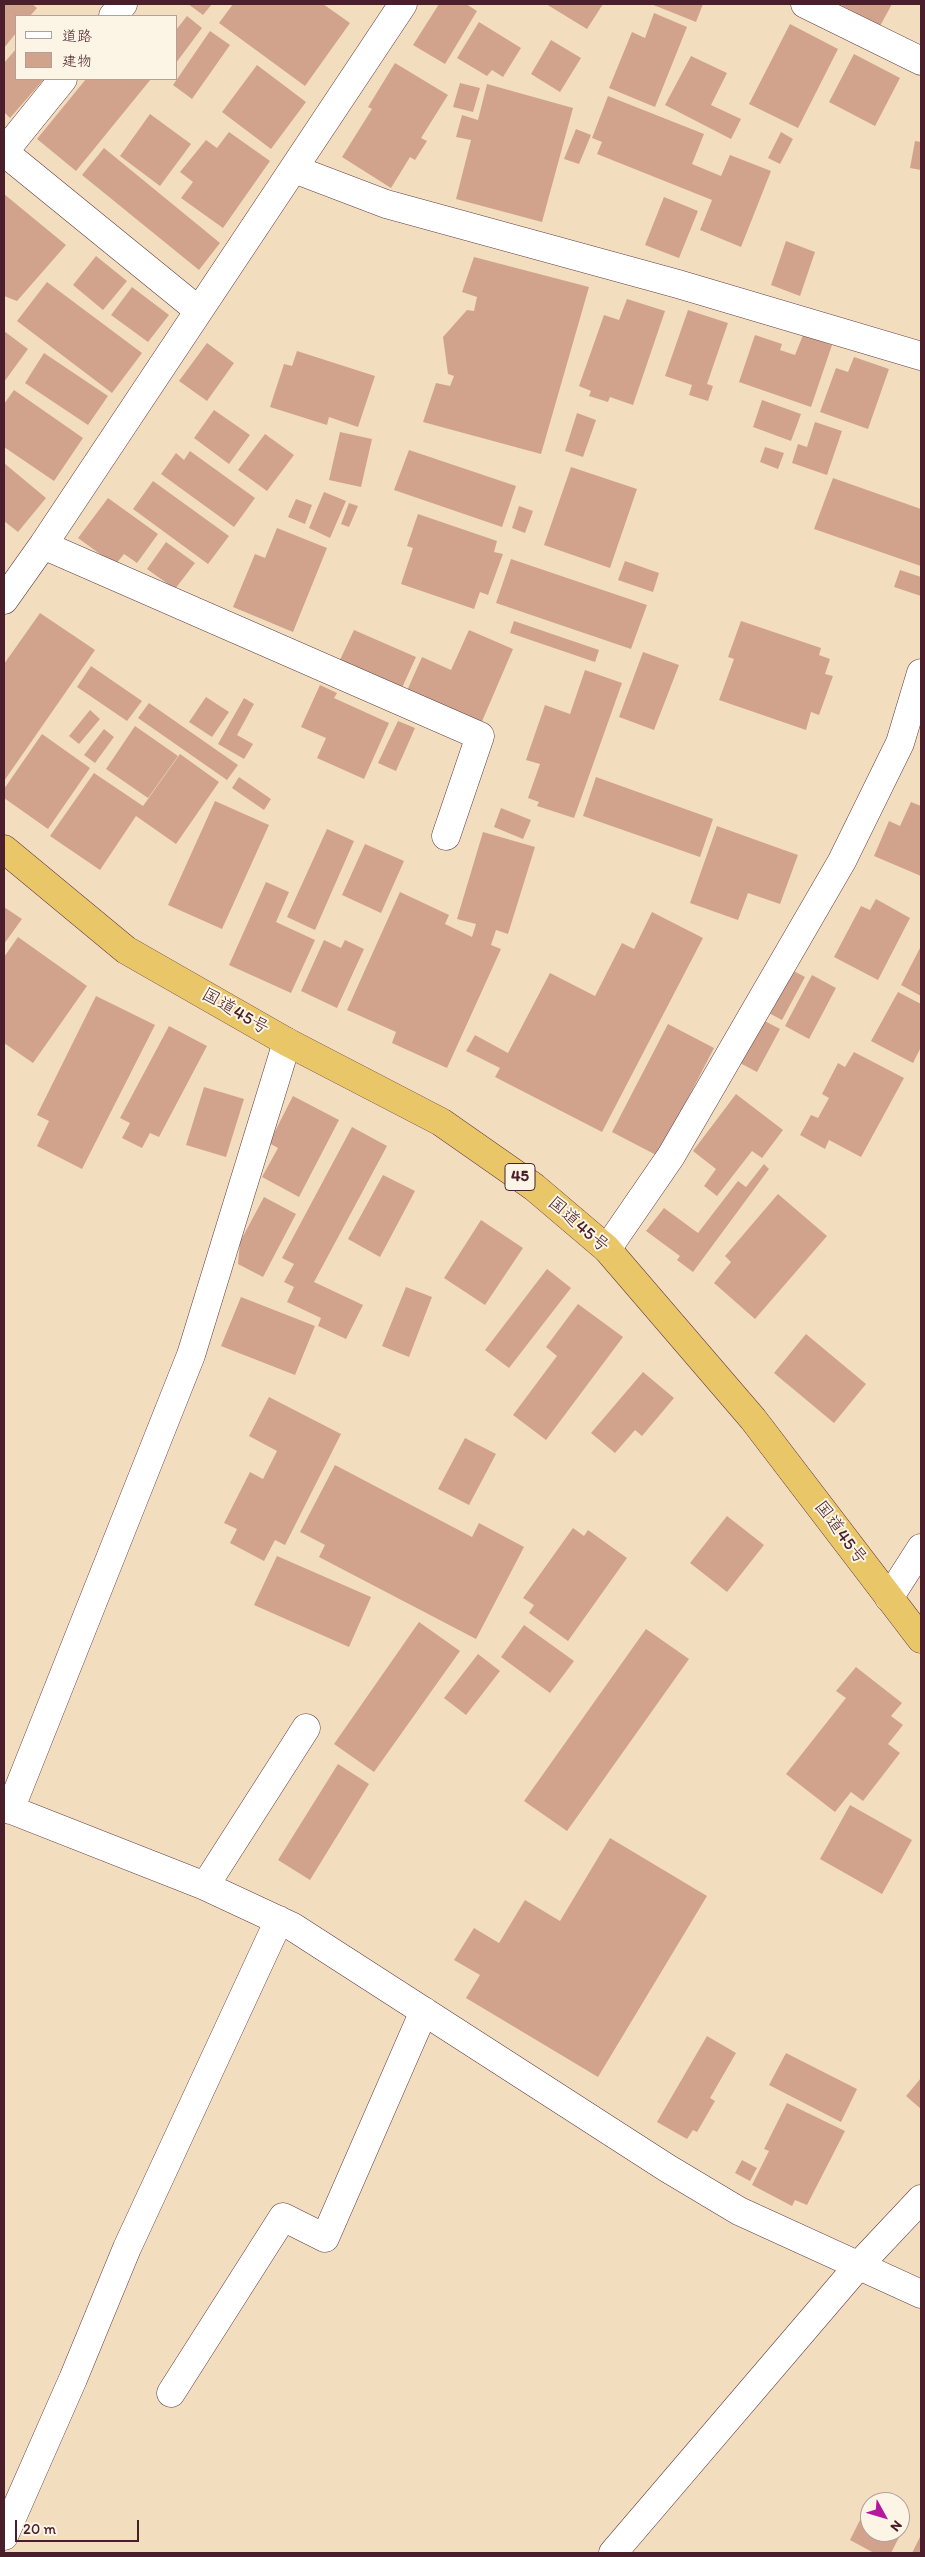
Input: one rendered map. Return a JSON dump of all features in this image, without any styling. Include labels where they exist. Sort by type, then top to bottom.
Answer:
[{"type":"highway","name":"国道45号","points":[[4,849],[126,950],[287,1042],[441,1122],[534,1187],[607,1249],[753,1419],[921,1639]]},
{"type":"street","points":[[114,15],[123,4]]},
{"type":"street","points":[[4,600],[44,546],[198,310],[294,169],[402,4]]},
{"type":"street","points":[[804,4],[921,62]]},
{"type":"street","points":[[62,80],[4,152],[198,310]]},
{"type":"street","points":[[294,169],[386,204],[678,284],[921,356]]},
{"type":"street","points":[[44,546],[480,736],[446,836]]},
{"type":"street","points":[[607,1249],[672,1156],[842,861],[900,743],[921,673]]},
{"type":"street","points":[[287,1042],[191,1354],[7,1809],[205,1886],[293,1927],[667,2168],[739,2211],[921,2294]]},
{"type":"street","points":[[889,1598],[921,1548]]},
{"type":"street","points":[[205,1886],[306,1728]]},
{"type":"street","points":[[4,2536],[73,2379],[127,2248],[279,1920]]},
{"type":"street","points":[[170,2393],[283,2217],[326,2238],[424,2011]]},
{"type":"street","points":[[614,2553],[860,2265],[921,2199]]},
{"type":"building","points":[[4,4],[32,4],[37,8],[31,15],[15,15],[15,34],[4,48]]},
{"type":"building","points":[[188,4],[212,4],[203,15]]},
{"type":"building","points":[[233,4],[323,4],[350,23],[305,86],[219,23]]},
{"type":"building","points":[[439,4],[466,4],[477,11],[445,64],[413,45]]},
{"type":"building","points":[[546,4],[603,4],[587,29]]},
{"type":"building","points":[[651,4],[703,4],[696,22]]},
{"type":"building","points":[[839,4],[892,4],[880,26]]},
{"type":"building","points":[[654,13],[687,27],[655,107],[609,88],[632,32],[645,38]]},
{"type":"building","points":[[187,16],[202,28],[178,60],[178,27]]},
{"type":"building","points":[[479,22],[521,48],[503,77],[492,70],[487,76],[457,58]]},
{"type":"building","points":[[790,24],[838,49],[798,128],[749,104]]},
{"type":"building","points":[[210,31],[230,45],[192,99],[173,85]]},
{"type":"building","points":[[551,40],[581,58],[560,92],[531,74]]},
{"type":"building","points":[[15,50],[15,80],[43,80],[10,118],[4,112],[4,63]]},
{"type":"building","points":[[854,54],[900,78],[875,126],[829,102]]},
{"type":"building","points":[[691,56],[727,73],[711,105],[741,119],[731,139],[665,105]]},
{"type":"building","points":[[395,63],[448,95],[421,138],[427,141],[415,160],[410,157],[391,188],[342,157],[372,109],[368,107]]},
{"type":"building","points":[[257,65],[306,102],[271,149],[222,112]]},
{"type":"building","points":[[85,80],[150,80],[76,171],[37,139]]},
{"type":"building","points":[[460,83],[480,88],[473,112],[453,107]]},
{"type":"building","points":[[487,84],[573,108],[542,222],[456,199],[471,140],[456,137],[462,115],[478,120]]},
{"type":"building","points":[[608,96],[704,134],[692,164],[721,176],[730,155],[771,171],[741,247],[700,230],[712,200],[597,154],[602,142],[592,138]]},
{"type":"building","points":[[150,114],[191,144],[160,186],[120,156]]},
{"type":"building","points":[[576,129],[591,135],[579,164],[564,159]]},
{"type":"building","points":[[229,132],[270,161],[223,228],[181,198],[193,182],[180,172],[206,140],[217,148]]},
{"type":"building","points":[[781,132],[793,139],[780,164],[768,158]]},
{"type":"building","points":[[915,141],[921,142],[921,170],[910,168]]},
{"type":"building","points":[[104,148],[220,243],[199,270],[82,175]]},
{"type":"building","points":[[4,194],[66,245],[17,301],[4,296]]},
{"type":"building","points":[[664,197],[698,211],[679,258],[645,245]]},
{"type":"building","points":[[786,241],[815,252],[800,296],[771,285]]},
{"type":"building","points":[[96,256],[127,281],[103,310],[73,285]]},
{"type":"building","points":[[474,257],[589,287],[541,454],[423,422],[436,383],[450,386],[454,376],[448,374],[443,337],[467,310],[474,311],[477,297],[462,292]]},
{"type":"building","points":[[47,282],[142,353],[112,393],[17,321]]},
{"type":"building","points":[[132,287],[169,315],[148,342],[111,315]]},
{"type":"building","points":[[627,299],[665,311],[633,405],[610,397],[608,402],[589,396],[591,391],[579,386],[604,315],[619,320]]},
{"type":"building","points":[[688,310],[728,323],[707,384],[713,386],[708,401],[689,395],[692,385],[665,376]]},
{"type":"building","points":[[4,331],[28,349],[4,382]]},
{"type":"building","points":[[755,335],[782,344],[780,350],[795,355],[803,335],[832,345],[811,407],[739,382]]},
{"type":"building","points":[[207,343],[234,363],[207,401],[179,381]]},
{"type":"building","points":[[297,351],[375,376],[358,427],[329,417],[327,425],[270,407],[284,364],[292,366]]},
{"type":"building","points":[[44,353],[108,396],[88,425],[25,383]]},
{"type":"building","points":[[854,357],[889,369],[868,429],[820,412],[836,368],[848,372]]},
{"type":"building","points":[[14,390],[83,438],[54,481],[4,447],[4,404]]},
{"type":"building","points":[[762,400],[801,414],[791,441],[753,427]]},
{"type":"building","points":[[214,410],[250,435],[229,464],[194,438]]},
{"type":"building","points":[[577,413],[596,420],[583,457],[565,451]]},
{"type":"building","points":[[815,422],[842,431],[827,475],[792,463],[798,444],[807,447]]},
{"type":"building","points":[[340,432],[372,439],[361,487],[329,480]]},
{"type":"building","points":[[265,434],[294,455],[267,491],[238,470]]},
{"type":"building","points":[[765,447],[784,453],[778,469],[760,462]]},
{"type":"building","points":[[409,450],[516,486],[502,527],[394,490]]},
{"type":"building","points":[[190,451],[255,498],[234,527],[161,474],[176,453],[184,460]]},
{"type":"building","points":[[4,463],[46,498],[18,532],[4,521]]},
{"type":"building","points":[[571,467],[637,489],[610,568],[544,545]]},
{"type":"building","points":[[833,478],[921,509],[921,566],[814,529]]},
{"type":"building","points":[[153,481],[229,536],[208,564],[133,509]]},
{"type":"building","points":[[324,492],[346,501],[330,538],[309,528]]},
{"type":"building","points":[[108,498],[158,534],[137,563],[124,554],[115,565],[78,538]]},
{"type":"building","points":[[296,499],[312,505],[305,524],[288,517]]},
{"type":"building","points":[[349,503],[358,506],[349,527],[341,524]]},
{"type":"building","points":[[519,506],[533,511],[525,533],[512,528]]},
{"type":"building","points":[[418,514],[497,541],[494,552],[503,554],[488,595],[480,592],[474,609],[401,584],[413,548],[407,546]]},
{"type":"building","points":[[277,528],[327,548],[293,632],[233,607],[255,554],[265,558]]},
{"type":"building","points":[[166,542],[195,563],[175,589],[147,569]]},
{"type":"building","points":[[511,559],[647,605],[631,649],[496,603]]},
{"type":"building","points":[[625,561],[659,573],[653,592],[618,580]]},
{"type":"building","points":[[900,570],[921,577],[921,596],[894,587]]},
{"type":"building","points":[[40,613],[95,650],[4,781],[4,664]]},
{"type":"building","points":[[514,621],[599,650],[595,662],[510,633]]},
{"type":"building","points":[[741,621],[821,648],[819,655],[830,659],[825,674],[833,676],[819,715],[811,712],[806,730],[719,700],[734,659],[728,657]]},
{"type":"building","points":[[354,630],[416,657],[401,690],[339,662]]},
{"type":"building","points":[[469,630],[513,649],[480,726],[406,693],[422,657],[451,670]]},
{"type":"building","points":[[643,652],[679,665],[654,730],[619,717]]},
{"type":"building","points":[[91,666],[142,701],[127,721],[77,687]]},
{"type":"building","points":[[585,670],[622,683],[574,818],[537,806],[539,802],[528,798],[540,764],[526,760],[545,705],[570,714]]},
{"type":"building","points":[[320,685],[337,693],[334,698],[389,723],[364,779],[317,758],[326,738],[301,727]]},
{"type":"building","points":[[206,697],[229,712],[212,737],[189,722]]},
{"type":"building","points":[[244,698],[254,704],[237,735],[253,744],[244,759],[218,744]]},
{"type":"building","points":[[149,703],[238,765],[227,780],[138,718]]},
{"type":"building","points":[[90,710],[100,719],[79,744],[69,736]]},
{"type":"building","points":[[398,721],[415,728],[396,771],[378,763]]},
{"type":"building","points":[[135,726],[178,756],[148,798],[106,769]]},
{"type":"building","points":[[104,729],[114,737],[95,763],[84,755]]},
{"type":"building","points":[[42,734],[90,768],[48,829],[4,798],[4,789]]},
{"type":"building","points":[[180,754],[219,782],[176,844],[136,816],[100,870],[50,836],[94,773],[143,806]]},
{"type":"building","points":[[239,777],[271,799],[264,810],[232,788]]},
{"type":"building","points":[[596,777],[713,819],[700,857],[583,816]]},
{"type":"building","points":[[215,801],[269,825],[222,929],[168,905]]},
{"type":"building","points":[[911,802],[921,806],[921,876],[874,856],[889,821],[900,826]]},
{"type":"building","points":[[501,808],[531,820],[523,839],[494,827]]},
{"type":"building","points":[[717,826],[798,855],[780,904],[748,893],[738,920],[690,903]]},
{"type":"building","points":[[327,829],[354,841],[315,930],[287,917]]},
{"type":"building","points":[[483,832],[535,847],[508,934],[496,930],[491,945],[501,949],[447,1068],[392,1043],[396,1032],[347,1010],[400,892],[449,915],[445,924],[472,937],[476,924],[457,919]]},
{"type":"building","points":[[365,844],[404,861],[381,913],[342,895]]},
{"type":"building","points":[[266,882],[289,892],[276,922],[315,940],[291,993],[229,965]]},
{"type":"building","points":[[876,899],[910,918],[878,980],[834,957],[861,906],[870,910]]},
{"type":"building","points":[[4,907],[22,919],[4,944]]},
{"type":"building","points":[[652,912],[703,938],[602,1132],[495,1077],[500,1068],[466,1051],[475,1035],[508,1053],[550,973],[595,996],[622,943],[634,949]]},
{"type":"building","points":[[18,937],[87,986],[33,1063],[4,1043],[4,957]]},
{"type":"building","points":[[324,940],[341,948],[345,940],[364,949],[337,1008],[301,991]]},
{"type":"building","points":[[921,946],[921,996],[901,985]]},
{"type":"building","points":[[790,969],[805,977],[782,1020],[767,1012]]},
{"type":"building","points":[[812,975],[836,988],[809,1039],[785,1026]]},
{"type":"building","points":[[898,992],[921,1004],[921,1047],[913,1063],[871,1041]]},
{"type":"building","points":[[96,996],[155,1025],[82,1169],[37,1146],[49,1121],[37,1115]]},
{"type":"building","points":[[761,1019],[780,1029],[757,1072],[738,1062]]},
{"type":"building","points":[[668,1024],[714,1048],[658,1156],[612,1132]]},
{"type":"building","points":[[169,1026],[207,1046],[159,1137],[150,1133],[142,1148],[122,1138],[130,1123],[120,1118]]},
{"type":"building","points":[[854,1052],[904,1078],[861,1157],[829,1140],[825,1149],[800,1135],[811,1115],[818,1118],[829,1098],[822,1094],[838,1063],[845,1067]]},
{"type":"building","points":[[204,1087],[244,1099],[226,1157],[186,1145]]},
{"type":"building","points":[[736,1094],[783,1130],[762,1158],[752,1151],[717,1196],[704,1186],[716,1169],[693,1151]]},
{"type":"building","points":[[293,1096],[339,1120],[299,1197],[262,1177],[278,1148],[269,1143]]},
{"type":"building","points":[[352,1127],[387,1146],[314,1282],[363,1305],[346,1339],[318,1326],[321,1318],[287,1302],[294,1287],[284,1282],[294,1264],[282,1258]]},
{"type":"building","points":[[764,1164],[769,1169],[693,1272],[677,1260],[680,1256],[646,1231],[664,1208],[698,1233],[738,1181],[746,1187]]},
{"type":"building","points":[[383,1175],[415,1191],[380,1257],[348,1239]]},
{"type":"building","points":[[778,1194],[827,1236],[755,1319],[714,1283],[731,1262],[725,1256]]},
{"type":"building","points":[[264,1197],[296,1214],[263,1277],[238,1264],[240,1242]]},
{"type":"building","points":[[481,1220],[523,1248],[485,1305],[444,1278]]},
{"type":"building","points":[[547,1269],[571,1288],[509,1368],[485,1350]]},
{"type":"building","points":[[406,1287],[432,1297],[409,1357],[382,1346]]},
{"type":"building","points":[[241,1297],[315,1326],[295,1375],[221,1346]]},
{"type":"building","points":[[578,1304],[623,1337],[546,1440],[513,1415],[557,1356],[546,1347]]},
{"type":"building","points":[[806,1334],[866,1384],[834,1423],[774,1373]]},
{"type":"building","points":[[643,1372],[674,1398],[642,1436],[635,1430],[615,1453],[591,1433]]},
{"type":"building","points":[[269,1397],[341,1434],[285,1545],[275,1540],[264,1561],[230,1543],[237,1529],[224,1523],[250,1472],[263,1479],[277,1451],[249,1436]]},
{"type":"building","points":[[465,1438],[496,1454],[469,1505],[438,1489]]},
{"type":"building","points":[[335,1465],[472,1537],[479,1523],[524,1547],[476,1639],[319,1557],[325,1545],[300,1532]]},
{"type":"building","points":[[727,1516],[764,1545],[727,1592],[690,1563]]},
{"type":"building","points":[[573,1528],[584,1536],[588,1530],[627,1558],[568,1641],[529,1613],[534,1605],[523,1598]]},
{"type":"building","points":[[277,1556],[371,1597],[349,1647],[254,1605]]},
{"type":"building","points":[[419,1622],[460,1651],[374,1772],[334,1744]]},
{"type":"building","points":[[524,1625],[574,1661],[550,1693],[501,1657]]},
{"type":"building","points":[[646,1629],[689,1659],[567,1831],[524,1801]]},
{"type":"building","points":[[478,1654],[500,1671],[466,1715],[444,1698]]},
{"type":"building","points":[[856,1667],[902,1703],[891,1716],[903,1725],[888,1744],[900,1753],[863,1801],[851,1792],[835,1812],[786,1774],[846,1698],[836,1691]]},
{"type":"building","points":[[338,1764],[369,1784],[310,1880],[278,1860]]},
{"type":"building","points":[[850,1805],[912,1840],[882,1894],[820,1859]]},
{"type":"building","points":[[610,1838],[707,1896],[598,2077],[466,1998],[480,1975],[454,1960],[474,1928],[499,1943],[525,1900],[560,1921]]},
{"type":"building","points":[[707,2036],[736,2053],[710,2098],[715,2101],[697,2132],[693,2130],[687,2139],[657,2122]]},
{"type":"building","points":[[786,2053],[857,2089],[841,2122],[769,2085]]},
{"type":"building","points":[[921,2078],[921,2109],[906,2096]]},
{"type":"building","points":[[787,2103],[845,2131],[807,2205],[795,2200],[792,2206],[752,2185],[769,2151],[764,2149]]},
{"type":"building","points":[[742,2160],[757,2168],[750,2181],[735,2173]]},
{"type":"building","points":[[860,2520],[860,2542],[897,2542],[891,2553],[874,2553],[850,2540]]},
{"type":"building","points":[[921,2535],[921,2553],[912,2553]]}]
